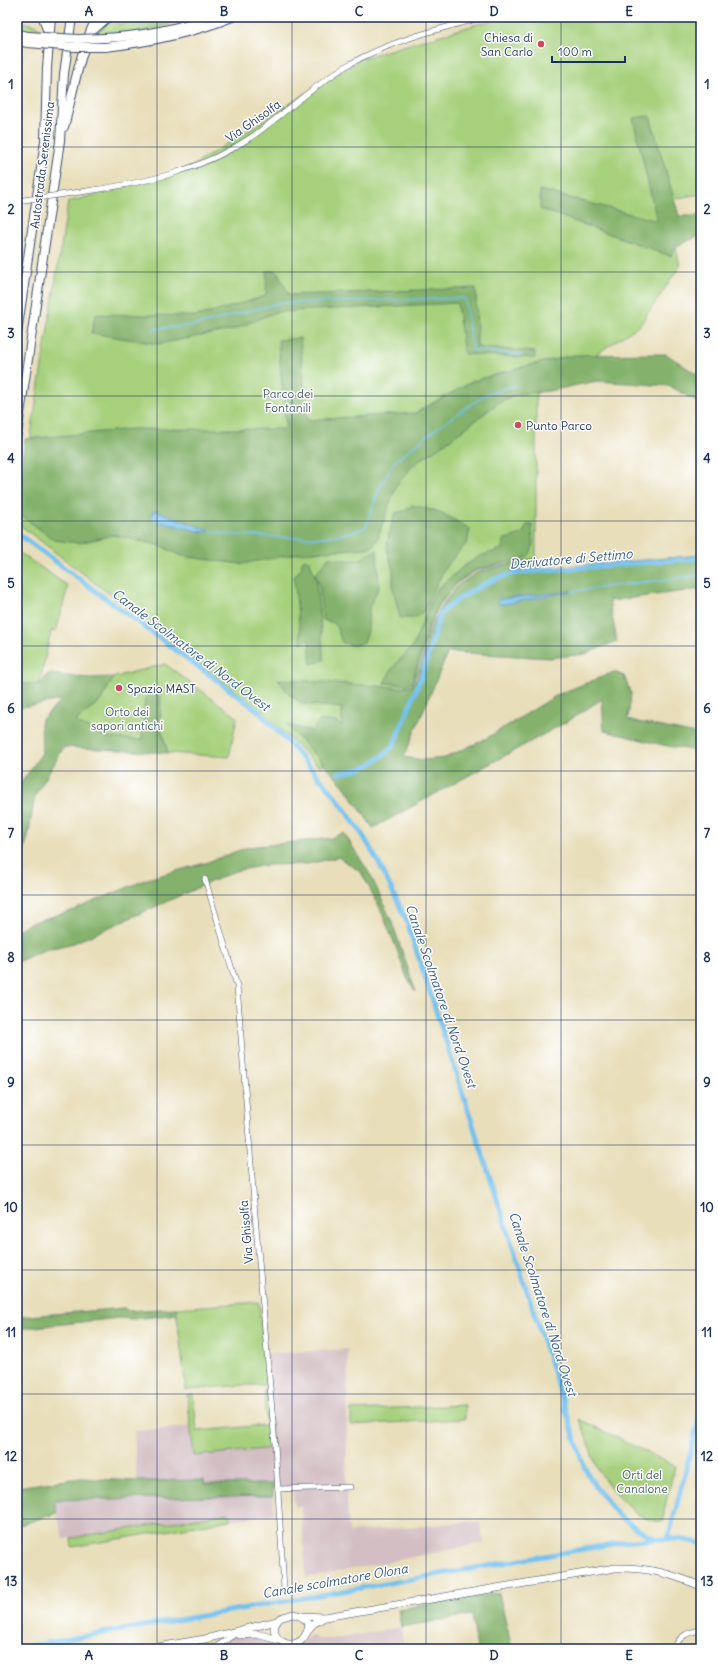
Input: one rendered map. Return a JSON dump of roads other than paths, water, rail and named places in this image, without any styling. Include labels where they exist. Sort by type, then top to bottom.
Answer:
[{"type":"highway","points":[[43,17],[49,35]]},
{"type":"highway","name":"Autostrada Serenissima","points":[[17,333],[45,141],[47,68],[51,17]]},
{"type":"highway","name":"Autostrada Serenissima","points":[[17,434],[60,141],[64,74],[72,17]]},
{"type":"highway","points":[[60,141],[79,63],[88,35],[97,17]]},
{"type":"highway","points":[[88,35],[108,17]]},
{"type":"highway","points":[[174,29],[189,17]]},
{"type":"highway","points":[[17,34],[28,39],[75,47],[174,29],[209,17]]},
{"type":"highway","points":[[104,42],[166,38],[197,30],[232,17]]},
{"type":"highway","points":[[17,41],[28,39]]},
{"type":"main road","points":[[205,1639],[276,1621],[287,1615],[293,1614],[301,1616],[326,1617],[615,1568],[653,1570],[669,1574],[701,1586]]},
{"type":"main road","points":[[301,1616],[308,1625],[308,1630]]},
{"type":"main road","points":[[145,1649],[234,1635],[256,1634],[279,1640],[291,1647],[305,1638],[308,1630],[313,1624],[326,1617]]},
{"type":"main road","points":[[276,1621],[274,1631],[279,1640]]},
{"type":"street","name":"Via Ghisolfa","points":[[17,201],[161,178],[201,164],[241,143],[332,76],[362,58],[395,43],[485,17]]},
{"type":"street","name":"Via Ghisolfa","points":[[205,879],[237,986],[254,1216],[278,1489],[284,1588]]},
{"type":"street","points":[[278,1489],[350,1487]]},
{"type":"street","points":[[674,1649],[680,1639],[686,1634],[701,1630]]},
{"type":"street","points":[[205,1649],[214,1648],[234,1635]]},
{"type":"water","points":[[157,511],[211,531],[202,532],[155,521],[152,518],[152,512]]},
{"type":"water","points":[[572,591],[505,604],[499,604],[497,601],[500,599]]},
{"type":"waterway","points":[[153,329],[197,325],[278,303],[465,298],[472,350],[522,355]]},
{"type":"waterway","points":[[211,531],[225,534],[297,538],[334,536],[366,527],[379,488],[394,462],[438,427],[485,395],[515,385]]},
{"type":"waterway","name":"Canale Scolmatore di Nord Ovest","points":[[17,533],[257,710],[288,742],[336,797],[364,837],[381,867],[407,922],[584,1466],[594,1485],[618,1515],[637,1529],[656,1539],[679,1539],[701,1543]]},
{"type":"waterway","name":"Derivatore di Settimo","points":[[338,773],[360,769],[369,765],[394,744],[421,678],[440,615],[452,604],[470,592],[497,578],[522,572],[701,558]]},
{"type":"waterway","points":[[572,591],[701,575]]},
{"type":"waterway","points":[[668,1539],[701,1411]]},
{"type":"waterway","name":"Canale scolmatore Olona","points":[[17,1648],[624,1542],[656,1539]]},
{"type":"place","name":"Chiesa di San Carlo","points":[[541,44]]},
{"type":"place","name":"Punto Parco","points":[[518,425]]},
{"type":"place","name":"Spazio MAST","points":[[119,688]]},
{"type":"park label","name":"Parco dei Fontanili","points":[[288,400]]},
{"type":"park label","name":"Orto dei sapori antichi","points":[[127,718]]},
{"type":"park label","name":"Orti del Canalone","points":[[642,1481]]}]
